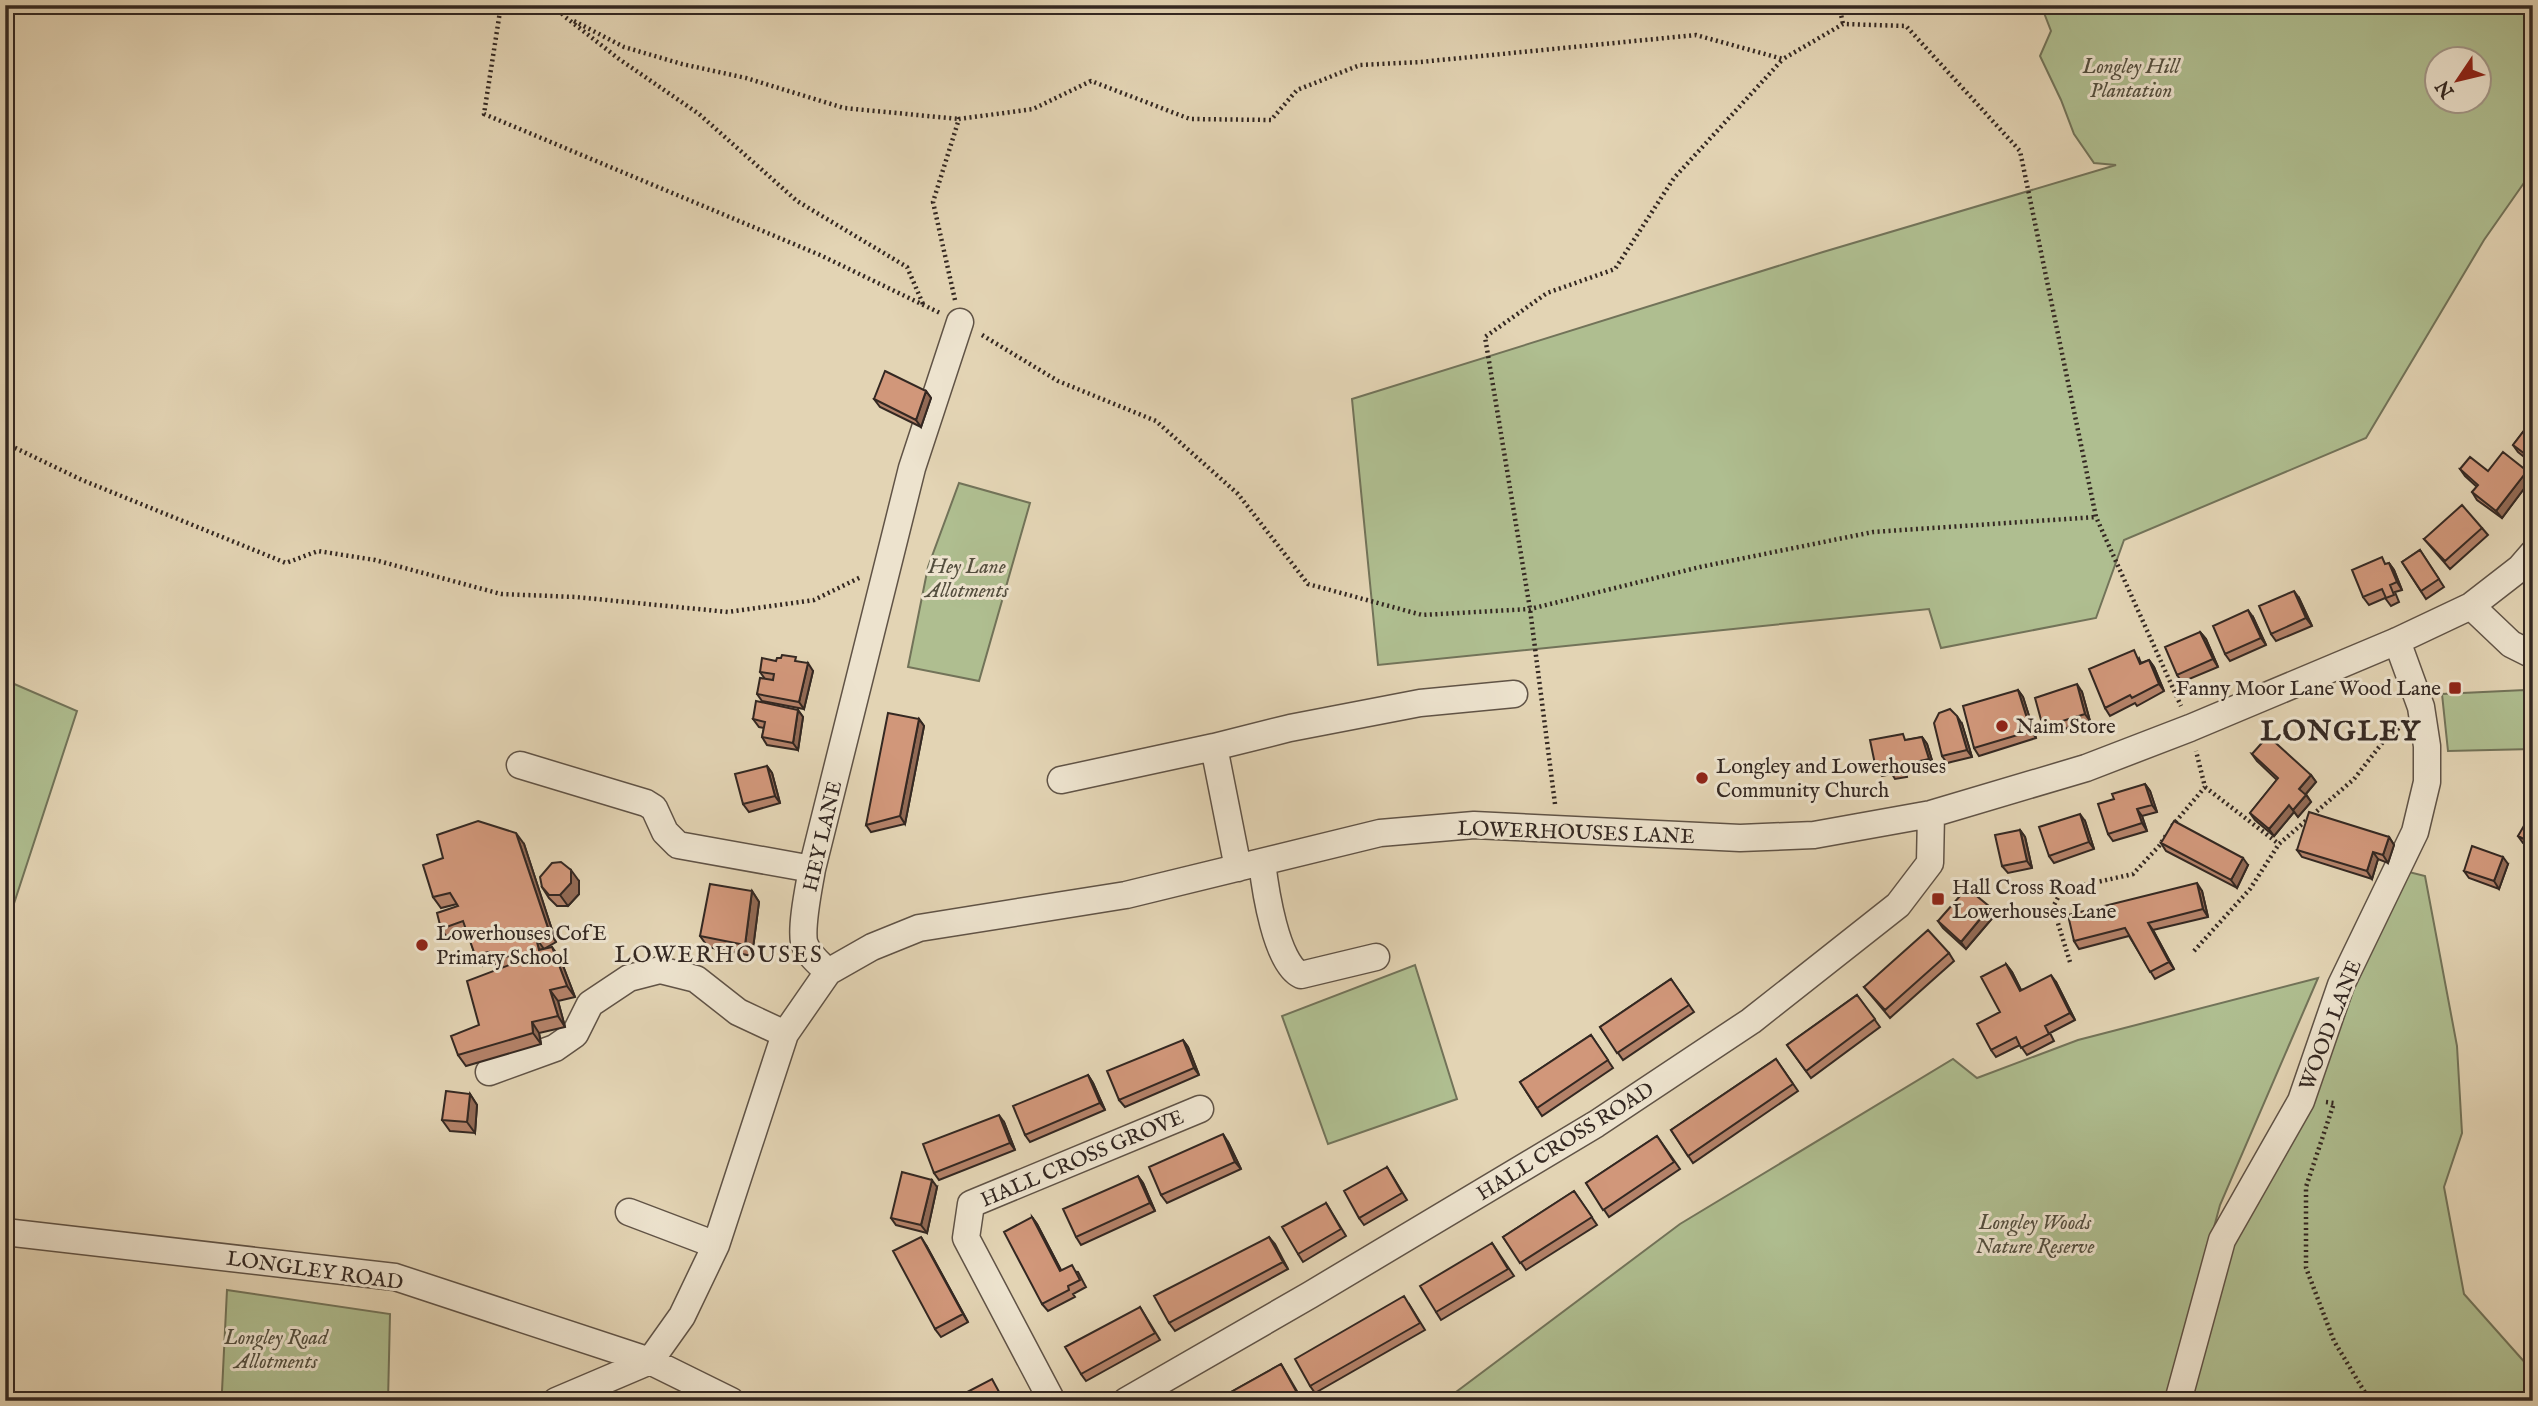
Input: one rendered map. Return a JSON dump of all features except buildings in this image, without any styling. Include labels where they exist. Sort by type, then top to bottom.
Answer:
[{"type":"street","name":"HEY LANE","points":[[828,972],[813,958],[804,942],[812,869],[912,468],[960,322]]},
{"type":"street","name":"LOWERHOUSES LANE","points":[[650,1361],[682,1316],[716,1245],[785,1034],[828,972],[872,947],[919,928],[1126,895],[1380,833],[1474,825],[1740,838],[1802,836],[1931,814],[2086,768],[2190,728],[2396,641],[2471,606],[2520,568],[2533,553]]},
{"type":"street","points":[[2471,606],[2511,644],[2533,655]]},
{"type":"street","name":"WOOD LANE","points":[[2178,1401],[2222,1240],[2301,1101],[2341,985],[2415,832],[2427,782],[2427,746],[2421,707],[2396,641]]},
{"type":"street","points":[[1060,780],[1290,728],[1420,703],[1514,694]]},
{"type":"street","points":[[1214,747],[1250,865],[1266,893],[1285,959],[1294,972],[1301,975],[1376,957]]},
{"type":"street","points":[[520,765],[646,803],[654,808],[665,832],[678,845],[812,869]]},
{"type":"street","name":"HALL CROSS ROAD","points":[[1126,1401],[1597,1124],[1751,1021],[1898,905],[1930,863],[1931,814]]},
{"type":"street","points":[[489,1072],[555,1048],[575,1034],[590,1003],[629,978],[660,970],[696,979],[738,1012],[785,1034]]},
{"type":"street","name":"HALL CROSS GROVE","points":[[1052,1401],[966,1238],[971,1204],[1200,1109]]},
{"type":"street","points":[[629,1212],[716,1245]]},
{"type":"street","name":"LONGLEY ROAD","points":[[5,1232],[395,1278],[650,1361],[731,1401]]},
{"type":"street","points":[[556,1401],[650,1361]]},
{"type":"path","points":[[501,5],[484,114],[820,255],[960,322],[1058,381],[1156,421],[1238,494],[1308,584],[1422,615],[1530,610],[1700,567],[1873,532],[2096,517]]},
{"type":"path","points":[[555,5],[564,16],[619,59],[699,114],[797,201],[906,267],[923,304]]},
{"type":"path","points":[[1839,5],[1843,24]]},
{"type":"path","points":[[564,16],[624,47],[682,64],[746,78],[844,108],[959,119],[1033,109],[1091,81],[1190,119],[1271,120],[1297,90],[1360,65],[1433,61],[1696,35],[1783,59]]},
{"type":"path","points":[[1558,830],[1530,610],[1485,337],[1547,293],[1615,269],[1674,178],[1783,59],[1843,24],[1906,26],[2020,151],[2096,517],[2190,728],[2205,787],[2279,844]]},
{"type":"path","points":[[959,119],[933,202],[960,322]]},
{"type":"path","points":[[5,443],[82,480],[286,563],[318,551],[375,560],[501,594],[576,597],[728,612],[814,600],[854,579],[886,571]]},
{"type":"path","points":[[2194,951],[2250,889],[2279,844],[2354,779],[2383,742],[2421,707]]},
{"type":"path","points":[[2070,962],[2053,907],[2062,890],[2133,874],[2159,846],[2178,816],[2205,787]]},
{"type":"path","points":[[2301,1101],[2334,1103],[2306,1186],[2306,1268],[2334,1341],[2371,1401]]},
{"type":"green space","name":"Longley Hill Plantation","points":[[2041,5],[2533,5],[2533,170],[2484,240],[2366,438],[2124,540],[2096,618],[1941,648],[1929,609],[1378,665],[1352,399],[1823,252],[2116,165],[2094,163],[2074,134],[2040,56],[2051,31]]},
{"type":"green space","name":"Hey Lane Allotments","points":[[959,483],[1030,503],[979,681],[908,667],[928,567]]},
{"type":"green space","points":[[5,680],[77,711],[5,931]]},
{"type":"green space","points":[[2525,690],[2533,693],[2533,749],[2448,751],[2442,694]]},
{"type":"green space","points":[[2393,868],[2425,876],[2457,1046],[2462,1133],[2444,1187],[2464,1294],[2528,1366],[2533,1367],[2533,1401],[2188,1401],[2236,1228]]},
{"type":"green space","points":[[1415,965],[1457,1099],[1328,1144],[1282,1016]]},
{"type":"green space","name":"Longley Woods Nature Reserve","points":[[2318,978],[2220,1205],[2167,1401],[1444,1401],[1680,1224],[1953,1059],[1977,1078],[2078,1040]]},
{"type":"green space","name":"Longley Road Allotments","points":[[227,1290],[390,1314],[388,1401],[223,1401]]},
{"type":"place","name":"Fanny Moor Lane Wood Lane","points":[[2455,688]]},
{"type":"place","name":"Naim Store","points":[[2002,726]]},
{"type":"place","name":"Longley and Lowerhouses Community Church","points":[[1702,778]]},
{"type":"place","name":"Hall Cross Road Lowerhouses Lane","points":[[1938,899]]},
{"type":"place","name":"Lowerhouses CofE Primary School","points":[[422,945]]},
{"type":"district","name":"LONGLEY","points":[[2341,730]]},
{"type":"district","name":"LOWERHOUSES","points":[[719,954]]}]
